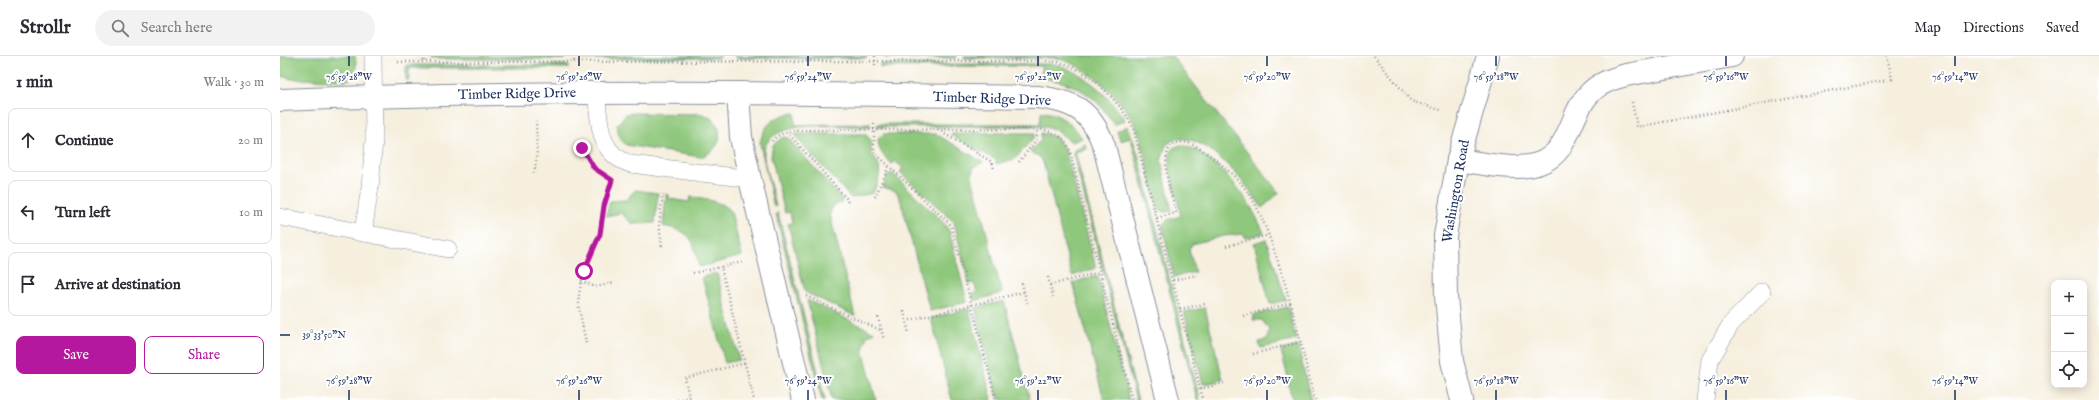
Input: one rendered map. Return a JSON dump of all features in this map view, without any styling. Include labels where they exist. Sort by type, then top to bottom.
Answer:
[{"type":"street","name":"Washington Road","points":[[1462,400],[1452,361],[1446,296],[1445,236],[1458,160],[1488,56]]},
{"type":"street","points":[[1458,160],[1501,166],[1524,166],[1540,163],[1551,157],[1561,148],[1588,95],[1597,87],[1609,80],[1626,75],[1732,56]]},
{"type":"street","name":"Timber Ridge Drive","points":[[285,96],[596,92],[1037,97],[1065,101],[1079,109],[1092,120],[1104,146],[1168,400]]},
{"type":"street","points":[[738,93],[741,137],[803,400]]},
{"type":"lane","points":[[363,233],[370,187],[374,140],[373,56]]},
{"type":"lane","points":[[596,92],[602,138],[611,153],[620,161],[631,164],[750,179]]},
{"type":"lane","points":[[280,217],[448,250]]},
{"type":"lane","points":[[1705,400],[1710,360],[1731,324],[1762,292]]},
{"type":"path","points":[[424,56],[424,62]]},
{"type":"path","points":[[574,56],[574,69]]},
{"type":"path","points":[[728,56],[728,62]]},
{"type":"path","points":[[875,56],[876,68]]},
{"type":"path","points":[[960,56],[961,61]]},
{"type":"path","points":[[1374,56],[1411,101],[1440,110]]},
{"type":"path","points":[[1635,118],[1637,127],[1892,79],[1887,56]]},
{"type":"path","points":[[531,119],[543,118]]},
{"type":"path","points":[[534,173],[537,157],[536,119]]},
{"type":"path","points":[[874,124],[874,152],[951,225],[996,400]]},
{"type":"path","points":[[806,130],[1037,129],[1056,134],[1068,146],[1132,400]]},
{"type":"path","points":[[1019,162],[1037,139],[1037,129]]},
{"type":"path","points":[[937,130],[992,162],[994,169]]},
{"type":"path","points":[[786,132],[847,199],[848,204]]},
{"type":"path","points":[[1157,218],[1176,213],[1165,157],[1171,145],[1184,141],[1208,154],[1236,177],[1259,211],[1269,235],[1290,303],[1315,400]]},
{"type":"path","points":[[876,197],[889,166]]},
{"type":"path","points":[[607,177],[616,181]]},
{"type":"path","points":[[586,343],[579,308],[581,281],[600,234],[604,206],[612,180]]},
{"type":"path","points":[[662,246],[659,224],[663,189]]},
{"type":"path","points":[[1226,246],[1269,235]]},
{"type":"path","points":[[693,273],[746,261]]},
{"type":"path","points":[[721,267],[754,400]]},
{"type":"path","points":[[1050,285],[1100,272]]},
{"type":"path","points":[[1173,280],[1197,275]]},
{"type":"path","points":[[1048,277],[1053,297]]},
{"type":"path","points":[[581,281],[596,287],[613,283]]},
{"type":"path","points":[[1022,283],[1027,303]]},
{"type":"path","points":[[906,321],[1024,292]]},
{"type":"path","points":[[802,294],[882,331]]},
{"type":"path","points":[[1243,316],[1290,303]]},
{"type":"path","points":[[1180,309],[1205,304]]},
{"type":"path","points":[[904,311],[909,334]]},
{"type":"path","points":[[878,317],[884,340]]},
{"type":"path","points":[[1252,354],[1300,342]]},
{"type":"path","points":[[677,400],[689,397],[685,378],[745,363]]},
{"type":"path","points":[[1200,389],[1224,383]]},
{"type":"green space","points":[[280,56],[355,56],[356,63],[354,73],[346,80],[292,79],[280,76]]},
{"type":"green space","points":[[430,56],[567,56],[564,59],[433,59]]},
{"type":"green space","points":[[580,56],[721,56],[719,58],[583,59]]},
{"type":"green space","points":[[734,56],[868,56],[866,58],[737,58]]},
{"type":"green space","points":[[883,56],[956,56],[956,58],[885,58]]},
{"type":"green space","points":[[964,56],[1172,56],[1279,193],[1262,208],[1245,185],[1220,158],[1205,147],[1191,140],[1178,139],[1166,145],[1161,160],[1172,211],[1165,212],[1158,209],[1140,136],[1134,122],[1125,108],[1100,81],[1074,64],[1057,58],[964,58]]},
{"type":"green space","points":[[880,64],[1054,64],[1075,72],[1094,85],[1111,102],[1125,120],[1114,125],[1100,106],[1084,92],[1064,83],[1042,78],[1041,66],[880,67]]},
{"type":"green space","points":[[406,65],[569,65],[569,68],[409,68],[409,80],[406,80]]},
{"type":"green space","points":[[1041,112],[1053,114],[1064,120],[1074,128],[1082,138],[1072,142],[1054,129],[1039,126],[878,127],[878,124],[1040,124]]},
{"type":"green space","points":[[795,113],[795,125],[870,124],[870,127],[810,126],[794,128],[780,132],[769,140],[764,150],[764,156],[766,170],[776,206],[774,207],[760,143],[764,131],[776,118]]},
{"type":"green space","points":[[626,114],[703,114],[711,118],[716,124],[720,137],[714,149],[708,154],[700,157],[626,145],[619,137],[617,125]]},
{"type":"green space","points":[[1128,126],[1139,157],[1200,400],[1197,400],[1131,138],[1120,141],[1117,131]]},
{"type":"green space","points":[[952,133],[1034,133],[1034,137],[1015,159],[996,164],[996,160],[951,135]]},
{"type":"green space","points":[[1041,133],[1056,137],[1065,149],[1096,268],[1072,276],[1043,162],[1040,157],[1030,152],[1041,140]]},
{"type":"green space","points":[[796,134],[865,134],[871,140],[871,155],[878,164],[880,173],[873,193],[851,198],[795,136]]},
{"type":"green space","points":[[883,134],[936,134],[983,162],[973,168],[972,177],[1002,293],[974,301],[972,294],[977,292],[974,283],[969,284],[954,222],[900,172],[903,168],[895,161],[892,164],[884,156],[880,150],[878,139]]},
{"type":"green space","points":[[783,137],[788,138],[842,199],[842,202],[832,206],[830,215],[855,316],[805,292],[788,224],[792,223],[790,212],[785,213],[771,156],[773,145]]},
{"type":"green space","points":[[1085,144],[1087,149],[1075,152],[1138,400],[1136,400],[1073,153],[1076,148]]},
{"type":"green space","points":[[1181,145],[1201,153],[1236,185],[1254,212],[1264,233],[1245,238],[1244,234],[1223,236],[1192,244],[1189,250],[1195,272],[1174,277],[1162,225],[1167,220],[1181,216],[1170,169],[1170,155],[1173,148]]},
{"type":"green space","points":[[892,173],[943,222],[949,231],[967,302],[930,311],[900,198],[896,191],[883,187],[887,176]]},
{"type":"green space","points":[[635,190],[658,193],[655,223],[633,224],[621,213],[606,216],[610,201],[626,200]]},
{"type":"green space","points":[[666,194],[669,195],[669,199],[689,202],[690,197],[712,201],[727,208],[731,212],[742,256],[699,267],[693,243],[690,238],[680,231],[663,226]]},
{"type":"green space","points":[[778,213],[825,400],[822,400],[776,214]]},
{"type":"green space","points":[[1266,239],[1286,300],[1270,304],[1254,243]]},
{"type":"green space","points":[[717,273],[739,360],[725,363],[702,277]]},
{"type":"green space","points":[[1091,277],[1098,277],[1129,400],[1104,400],[1073,283]]},
{"type":"green space","points":[[807,300],[874,332],[867,336],[863,349],[876,400],[832,400]]},
{"type":"green space","points":[[1004,301],[1030,400],[1001,400],[997,395],[975,308]]},
{"type":"green space","points":[[1288,307],[1296,340],[1262,348],[1260,347],[1259,342],[1267,339],[1269,330],[1262,320],[1253,320],[1254,315]]},
{"type":"green space","points":[[1205,308],[1223,380],[1203,384],[1184,312]]},
{"type":"green space","points":[[969,309],[992,400],[952,400],[931,318]]},
{"type":"green space","points":[[1298,346],[1311,400],[1293,400],[1287,382],[1289,382],[1281,350]]},
{"type":"route","points":[[582,148],[588,161],[594,168],[602,175],[612,180],[604,206],[597,244],[584,271]]}]
